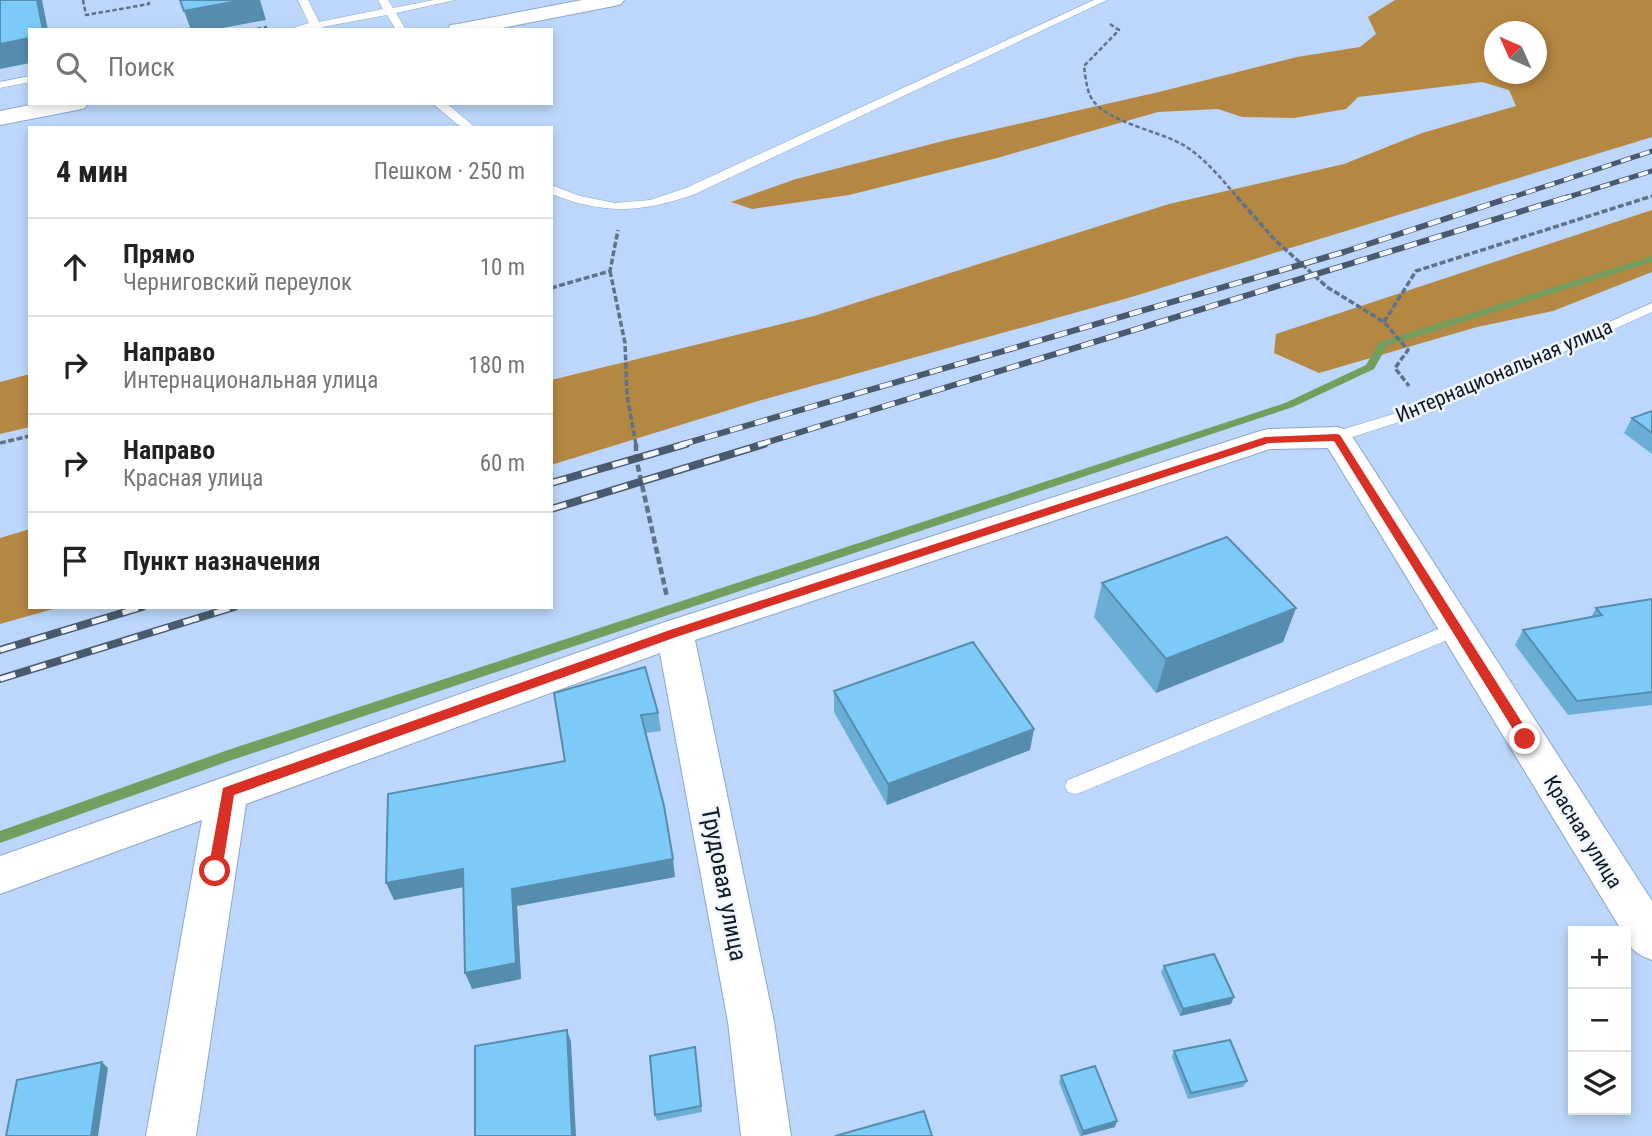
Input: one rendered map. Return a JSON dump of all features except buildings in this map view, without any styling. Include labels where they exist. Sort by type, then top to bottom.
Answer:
[{"type":"street","points":[[468,28],[614,0]]},
{"type":"street","points":[[0,118],[67,105]]},
{"type":"street","name":"Интернациональная улица","points":[[0,875],[228,792],[671,615],[1268,439],[1337,438]]},
{"type":"street","name":"Красная улица","points":[[1337,438],[1648,928]]},
{"type":"street","name":"Трудовая улица","points":[[671,615],[751,1022],[766,1136]]},
{"type":"street","points":[[171,1136],[228,792]]},
{"type":"lane","points":[[303,0],[317,27],[450,0]]},
{"type":"lane","points":[[383,0],[400,28]]},
{"type":"lane","points":[[553,190],[574,199],[621,209],[658,203],[714,181],[1102,0]]},
{"type":"lane","points":[[0,85],[28,79]]},
{"type":"lane","points":[[441,105],[467,126]]},
{"type":"lane","name":"Интернациональная улица","points":[[1337,438],[1428,408],[1652,307]]},
{"type":"lane","points":[[1075,786],[1458,628]]},
{"type":"path","points":[[83,0],[86,15],[149,4],[148,0]]},
{"type":"path","points":[[1079,10],[1119,30],[1084,66],[1090,95],[1110,116],[1152,130],[1186,146],[1217,174],[1275,240],[1315,276],[1384,322],[1408,350],[1395,369]]},
{"type":"path","points":[[1384,322],[1416,271],[1652,196]]},
{"type":"path","points":[[621,209],[610,271],[625,343],[626,394],[636,444],[636,458],[671,615]]},
{"type":"path","points":[[553,288],[610,271]]},
{"type":"path","points":[[0,443],[28,436]]},
{"type":"shaded area","points":[[1395,0],[1652,0],[1652,137],[1128,298],[758,401],[553,464],[553,380],[814,316],[1169,204],[1344,164],[1422,133],[1516,106],[1509,90],[1489,84],[1547,84],[1547,21],[1484,21],[1484,83],[1358,97],[1346,109],[1294,118],[1242,117],[1218,109],[1158,112],[997,158],[849,195],[752,209],[731,202],[796,179],[947,140],[1159,92],[1297,57],[1360,47],[1376,34],[1368,17]]},
{"type":"shaded area","points":[[1652,210],[1652,272],[1553,311],[1477,327],[1319,373],[1274,353],[1276,334]]},
{"type":"shaded area","points":[[28,375],[28,427],[0,434],[0,382]]},
{"type":"shaded area","points":[[28,530],[28,609],[53,609],[0,624],[0,538]]},
{"type":"waterway","points":[[0,837],[228,756],[1289,405],[1370,367],[1383,344],[1652,259]]},
{"type":"railway","points":[[1507,199],[1652,151]]},
{"type":"railway","points":[[1562,199],[1652,171]]},
{"type":"railway","points":[[680,445],[1344,252],[1512,197]]},
{"type":"railway","points":[[758,445],[1568,197]]},
{"type":"railway","points":[[553,482],[686,444]]},
{"type":"railway","points":[[553,508],[764,444]]},
{"type":"railway","points":[[0,650],[135,609]]},
{"type":"railway","points":[[0,679],[228,609]]},
{"type":"route","points":[[215,871],[228,792],[675,633],[1268,439],[1337,438],[1525,739]]}]
